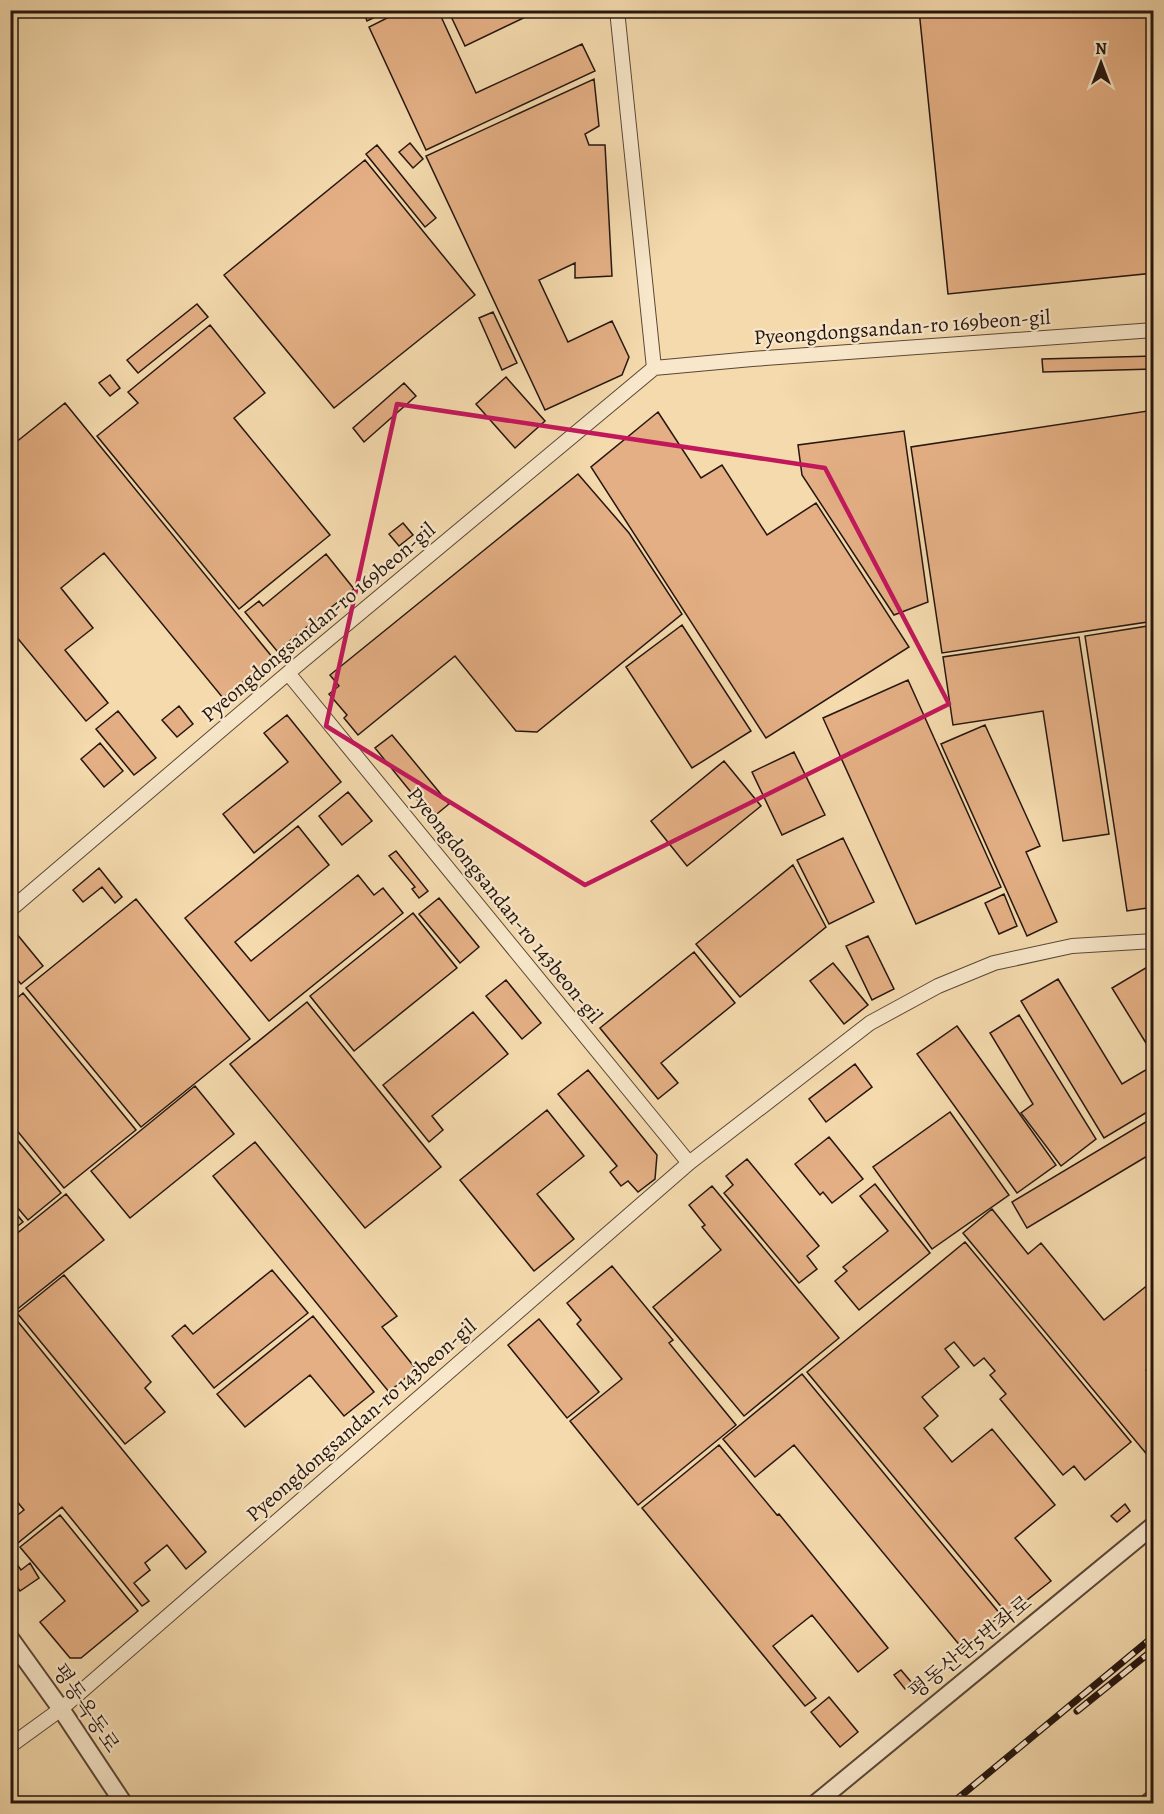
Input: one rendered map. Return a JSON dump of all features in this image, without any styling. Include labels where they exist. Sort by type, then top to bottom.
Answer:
[{"type":"street","points":[[617,10],[654,369]]},
{"type":"street","name":"Pyeongdongsandan-ro 169beon-gil","points":[[10,910],[288,674],[654,369],[752,359],[1154,330]]},
{"type":"street","name":"Pyeongdongsandan-ro 143beon-gil","points":[[288,674],[689,1163]]},
{"type":"street","name":"Pyeongdongsandan-ro 143beon-gil","points":[[10,1746],[61,1709],[689,1163],[870,1023],[938,986],[994,963],[1072,946],[1154,941]]},
{"type":"street","name":"평동산단5번좌로","points":[[815,1803],[1154,1526]]},
{"type":"street","name":"평동옥동로","points":[[10,1638],[124,1803]]},
{"type":"street","points":[[1147,1803],[1154,1798]]},
{"type":"highlighted area","points":[[397,404],[825,468],[949,704],[585,885],[326,726]]},
{"type":"building","points":[[363,10],[390,10],[367,21]]},
{"type":"building","points":[[403,10],[438,10],[476,93],[582,44],[595,71],[426,150],[369,27]]},
{"type":"building","points":[[448,10],[540,10],[465,46]]},
{"type":"building","points":[[919,10],[1152,10],[1154,26],[1154,273],[948,294]]},
{"type":"building","points":[[594,79],[599,126],[585,134],[589,145],[605,145],[612,276],[575,278],[575,263],[539,280],[568,342],[612,321],[629,357],[622,375],[545,410],[426,156]]},
{"type":"building","points":[[410,143],[423,159],[413,168],[399,152]]},
{"type":"building","points":[[377,145],[436,218],[425,227],[366,154]]},
{"type":"building","points":[[365,160],[475,295],[334,408],[224,275]]},
{"type":"building","points":[[197,304],[208,317],[138,373],[127,360]]},
{"type":"building","points":[[493,312],[517,363],[502,370],[479,318]]},
{"type":"building","points":[[210,325],[265,393],[234,418],[330,535],[239,609],[97,436],[138,403],[128,392]]},
{"type":"building","points":[[1154,356],[1154,369],[1043,372],[1042,359]]},
{"type":"building","points":[[110,375],[120,388],[110,396],[99,383]]},
{"type":"building","points":[[506,377],[545,421],[515,448],[476,404]]},
{"type":"building","points":[[404,383],[416,396],[364,442],[353,428]]},
{"type":"building","points":[[65,403],[273,658],[223,698],[104,553],[61,588],[93,628],[65,650],[108,703],[86,721],[10,629],[10,447]]},
{"type":"building","points":[[1154,410],[1154,621],[942,653],[911,447]]},
{"type":"building","points":[[658,412],[701,478],[722,465],[767,535],[816,503],[909,647],[766,738],[591,467]]},
{"type":"building","points":[[904,431],[928,602],[894,615],[802,475],[798,445]]},
{"type":"building","points":[[578,474],[629,533],[682,614],[537,732],[516,731],[455,656],[358,735],[344,718],[347,715],[329,694],[339,686],[330,675]]},
{"type":"building","points":[[403,523],[413,535],[399,546],[389,534]]},
{"type":"building","points":[[326,554],[354,589],[277,651],[245,612],[259,601],[263,606]]},
{"type":"building","points":[[682,625],[751,731],[692,768],[626,667]]},
{"type":"building","points":[[1154,625],[1154,907],[1127,911],[1085,636]]},
{"type":"building","points":[[1079,637],[1109,834],[1063,841],[1043,711],[953,725],[943,657]]},
{"type":"building","points":[[908,680],[1001,887],[916,924],[823,718]]},
{"type":"building","points":[[179,706],[193,724],[177,737],[162,720]]},
{"type":"building","points":[[118,711],[156,758],[134,775],[96,729]]},
{"type":"building","points":[[287,715],[341,782],[254,853],[223,814],[288,762],[264,733]]},
{"type":"building","points":[[985,725],[1040,846],[1026,852],[1057,922],[1027,936],[941,744]]},
{"type":"building","points":[[392,735],[449,804],[432,818],[375,748]]},
{"type":"building","points":[[100,743],[123,771],[104,787],[81,759]]},
{"type":"building","points":[[794,752],[825,815],[782,835],[752,772]]},
{"type":"building","points":[[724,761],[761,806],[687,866],[651,821]]},
{"type":"building","points":[[348,792],[372,821],[342,845],[319,816]]},
{"type":"building","points":[[298,826],[329,865],[235,942],[251,961],[358,875],[374,895],[383,888],[403,913],[269,1021],[185,918]]},
{"type":"building","points":[[843,838],[874,902],[829,924],[797,860]]},
{"type":"building","points":[[396,851],[428,891],[419,898],[412,889],[415,887],[389,856]]},
{"type":"building","points":[[793,865],[826,927],[740,997],[696,944]]},
{"type":"building","points":[[99,868],[122,897],[115,903],[102,887],[83,902],[73,890]]},
{"type":"building","points":[[1004,894],[1017,926],[999,934],[985,903]]},
{"type":"building","points":[[439,898],[479,947],[460,963],[419,914]]},
{"type":"building","points":[[136,899],[250,1039],[141,1127],[26,988]]},
{"type":"building","points":[[413,913],[457,968],[354,1051],[310,996]]},
{"type":"building","points":[[16,933],[43,966],[21,984],[10,971],[10,937]]},
{"type":"building","points":[[868,936],[894,989],[872,1000],[846,946]]},
{"type":"building","points":[[694,952],[735,1003],[661,1063],[678,1083],[658,1099],[600,1028]]},
{"type":"building","points":[[833,963],[868,1005],[844,1024],[810,981]]},
{"type":"building","points":[[1149,966],[1154,974],[1154,1056],[1112,988]]},
{"type":"building","points":[[1058,979],[1122,1084],[1154,1065],[1154,1108],[1104,1138],[1021,1001]]},
{"type":"building","points":[[506,980],[541,1023],[522,1039],[486,996]]},
{"type":"building","points":[[23,993],[136,1130],[64,1188],[10,1122],[10,1004]]},
{"type":"building","points":[[307,1002],[441,1167],[365,1228],[230,1064]]},
{"type":"building","points":[[473,1012],[508,1054],[432,1116],[443,1130],[429,1142],[383,1085]]},
{"type":"building","points":[[1019,1015],[1096,1139],[1061,1166],[1021,1113],[1033,1104],[990,1033]]},
{"type":"building","points":[[957,1026],[1056,1165],[1017,1193],[917,1054]]},
{"type":"building","points":[[855,1064],[872,1087],[826,1122],[809,1099]]},
{"type":"building","points":[[588,1070],[657,1155],[655,1179],[638,1192],[628,1181],[621,1186],[610,1172],[617,1166],[558,1094]]},
{"type":"building","points":[[195,1086],[234,1134],[130,1218],[91,1171]]},
{"type":"building","points":[[547,1110],[584,1156],[537,1194],[574,1239],[534,1271],[460,1180]]},
{"type":"building","points":[[950,1112],[1009,1195],[932,1249],[873,1167]]},
{"type":"building","points":[[1154,1117],[1154,1152],[1027,1228],[1012,1202]]},
{"type":"building","points":[[10,1131],[61,1193],[28,1220],[10,1199]]},
{"type":"building","points":[[829,1137],[863,1179],[832,1203],[823,1192],[820,1195],[795,1164]]},
{"type":"building","points":[[255,1142],[397,1316],[382,1327],[416,1369],[389,1392],[213,1176]]},
{"type":"building","points":[[747,1159],[819,1246],[807,1256],[817,1269],[799,1283],[724,1193],[733,1185],[726,1176]]},
{"type":"building","points":[[875,1184],[930,1253],[859,1310],[835,1281],[847,1271],[843,1267],[888,1231],[860,1196]]},
{"type":"building","points":[[712,1186],[839,1338],[744,1416],[653,1307],[721,1250],[702,1227],[705,1225],[689,1205]]},
{"type":"building","points":[[66,1194],[104,1240],[15,1311],[10,1305],[10,1239]]},
{"type":"building","points":[[10,1206],[23,1222],[10,1232]]},
{"type":"building","points":[[992,1209],[1028,1254],[1041,1243],[1104,1320],[1154,1280],[1154,1364],[1146,1370],[1154,1379],[1154,1463],[963,1233]]},
{"type":"building","points":[[965,1242],[1131,1442],[1085,1480],[1074,1466],[1063,1475],[1000,1399],[1006,1394],[990,1375],[995,1371],[984,1358],[974,1366],[954,1342],[945,1349],[959,1367],[922,1397],[938,1416],[924,1428],[952,1462],[992,1429],[1055,1505],[1015,1538],[1051,1581],[1008,1615],[807,1372]]},
{"type":"building","points":[[612,1266],[673,1340],[669,1343],[736,1425],[638,1505],[570,1421],[622,1379],[577,1324],[581,1320],[567,1303]]},
{"type":"building","points":[[272,1270],[308,1313],[214,1388],[172,1336],[185,1325],[193,1334]]},
{"type":"building","points":[[64,1275],[151,1382],[145,1388],[165,1412],[125,1444],[17,1313]]},
{"type":"building","points":[[10,1312],[206,1552],[186,1569],[167,1545],[145,1563],[150,1570],[134,1583],[149,1601],[142,1606],[62,1507],[13,1547],[10,1544],[10,1521],[24,1510],[10,1493]]},
{"type":"building","points":[[313,1316],[374,1392],[344,1416],[310,1375],[245,1427],[217,1394]]},
{"type":"building","points":[[539,1319],[599,1392],[567,1418],[508,1345]]},
{"type":"building","points":[[802,1374],[1001,1615],[962,1648],[794,1445],[755,1477],[723,1439]]},
{"type":"building","points":[[719,1445],[777,1515],[779,1514],[888,1648],[858,1672],[812,1615],[773,1646],[816,1698],[805,1706],[642,1508]]},
{"type":"building","points":[[1125,1504],[1130,1511],[1117,1522],[1111,1516]]},
{"type":"building","points":[[60,1515],[138,1611],[81,1658],[70,1658],[40,1622],[65,1601],[20,1547]]},
{"type":"building","points":[[11,1556],[21,1570],[30,1563],[39,1578],[20,1591],[10,1577]]},
{"type":"building","points":[[901,1670],[912,1683],[905,1689],[894,1675]]},
{"type":"building","points":[[829,1697],[858,1732],[840,1747],[811,1712]]},
{"type":"railway","points":[[951,1804],[1154,1636]]},
{"type":"railway","points":[[1077,1711],[1154,1649]]}]
